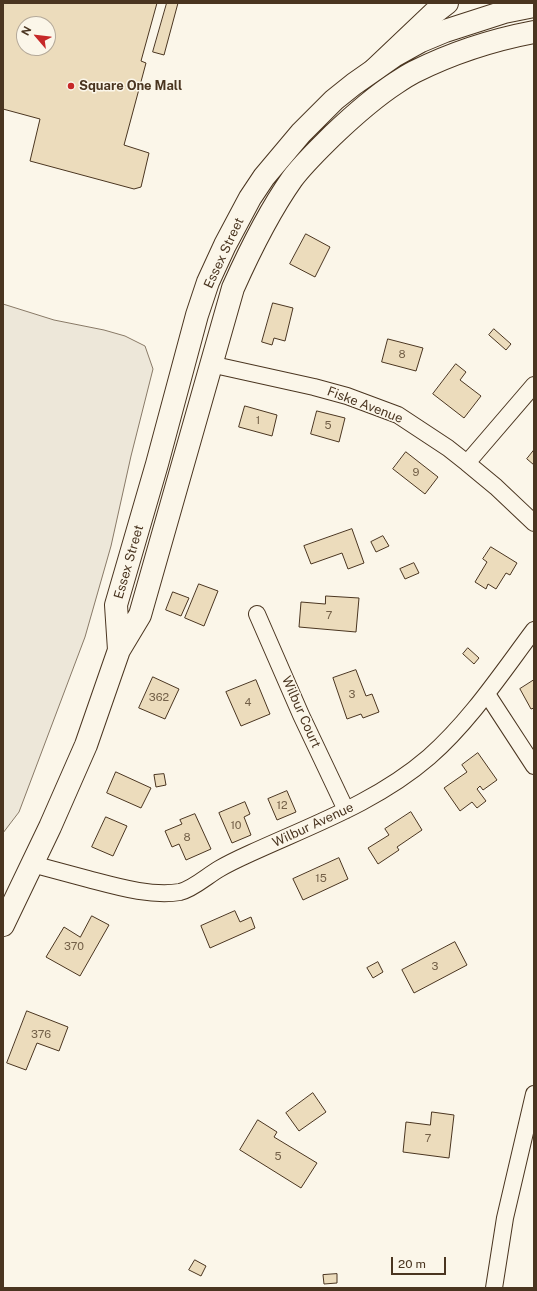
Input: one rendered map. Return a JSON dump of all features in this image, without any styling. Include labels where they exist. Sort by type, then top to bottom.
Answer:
[{"type":"main road","points":[[375,69],[434,13],[447,3]]},
{"type":"main road","name":"Essex Street","points":[[119,650],[116,605],[208,282],[236,226],[264,177],[315,118],[334,100],[394,56],[421,41],[445,32],[504,12],[534,6]]},
{"type":"main road","name":"Essex Street","points":[[3,925],[86,745],[119,650],[140,615],[173,502],[210,364],[233,288],[275,206],[293,178],[312,156],[361,109],[413,72],[475,46],[507,37],[534,32]]},
{"type":"street","name":"Fiske Avenue","points":[[210,364],[314,387],[347,396],[398,415],[448,448],[467,463],[496,487],[534,523]]},
{"type":"street","points":[[467,463],[534,385]]},
{"type":"street","name":"Wilbur Court","points":[[257,614],[346,810]]},
{"type":"street","name":"Wilbur Avenue","points":[[32,864],[116,886],[158,893],[181,892],[219,869],[284,838],[327,820],[373,796],[414,769],[427,759],[457,729],[487,694],[534,630]]},
{"type":"street","points":[[487,694],[534,766]]},
{"type":"street","points":[[494,1288],[505,1218],[534,1094]]},
{"type":"shaded area","points":[[3,304],[54,320],[104,330],[125,336],[145,346],[153,369],[131,456],[111,546],[85,637],[19,812],[3,833]]},
{"type":"building","name":"Square One Mall","points":[[3,3],[157,3],[141,61],[146,63],[124,145],[149,153],[141,187],[134,189],[30,161],[40,119],[3,109]]},
{"type":"building","points":[[167,3],[178,3],[164,55],[153,52]]},
{"type":"building","points":[[306,234],[330,247],[315,277],[290,264]]},
{"type":"building","points":[[273,303],[293,308],[285,341],[274,338],[272,345],[262,342]]},
{"type":"building","points":[[494,329],[511,344],[506,350],[489,335]]},
{"type":"building","points":[[388,339],[423,348],[416,371],[382,362]]},
{"type":"building","points":[[456,364],[466,372],[460,380],[481,396],[464,418],[433,394]]},
{"type":"building","points":[[245,406],[277,415],[272,436],[239,427]]},
{"type":"building","points":[[317,411],[345,418],[339,442],[311,434]]},
{"type":"building","points":[[534,450],[534,465],[527,459]]},
{"type":"building","points":[[406,452],[438,477],[425,494],[393,469]]},
{"type":"building","points":[[352,529],[364,563],[348,569],[342,553],[311,564],[304,546]]},
{"type":"building","points":[[383,536],[389,546],[376,552],[371,542]]},
{"type":"building","points":[[491,547],[517,563],[510,575],[506,573],[496,589],[488,584],[486,589],[475,582],[487,562],[483,559]]},
{"type":"building","points":[[414,563],[419,573],[405,579],[400,569]]},
{"type":"building","points":[[199,584],[218,591],[204,626],[185,618]]},
{"type":"building","points":[[173,592],[189,598],[181,616],[166,610]]},
{"type":"building","points":[[326,596],[359,598],[356,632],[299,627],[301,602],[325,604]]},
{"type":"building","points":[[468,648],[479,658],[474,664],[463,654]]},
{"type":"building","points":[[356,670],[366,696],[372,694],[379,712],[363,718],[361,714],[347,719],[333,678]]},
{"type":"building","points":[[153,677],[179,689],[165,719],[139,708]]},
{"type":"building","points":[[256,680],[270,714],[241,726],[226,692]]},
{"type":"building","points":[[534,680],[534,708],[531,709],[520,689]]},
{"type":"building","points":[[478,753],[497,780],[483,790],[480,786],[477,789],[486,801],[477,808],[472,802],[460,811],[444,788],[467,772],[462,765]]},
{"type":"building","points":[[116,772],[151,788],[141,808],[107,793]]},
{"type":"building","points":[[164,774],[166,785],[156,787],[154,775]]},
{"type":"building","points":[[287,791],[296,812],[277,820],[268,799]]},
{"type":"building","points":[[245,802],[250,814],[244,817],[251,835],[232,843],[219,813]]},
{"type":"building","points":[[411,812],[422,830],[397,847],[399,850],[378,864],[368,848],[389,835],[385,829]]},
{"type":"building","points":[[195,814],[211,849],[186,860],[179,844],[172,847],[165,831],[182,824],[180,820]]},
{"type":"building","points":[[106,817],[127,826],[113,856],[92,847]]},
{"type":"building","points":[[339,858],[348,879],[303,900],[293,879]]},
{"type":"building","points":[[235,911],[240,922],[251,917],[255,928],[210,948],[201,926]]},
{"type":"building","points":[[92,916],[109,925],[80,976],[46,957],[64,927],[80,937]]},
{"type":"building","points":[[455,942],[467,965],[414,993],[402,970]]},
{"type":"building","points":[[378,962],[383,972],[373,978],[367,968]]},
{"type":"building","points":[[27,1011],[68,1027],[59,1051],[37,1043],[26,1070],[7,1063]]},
{"type":"building","points":[[313,1093],[326,1112],[299,1131],[286,1113]]},
{"type":"building","points":[[432,1112],[454,1115],[449,1158],[403,1152],[406,1122],[430,1125]]},
{"type":"building","points":[[258,1120],[277,1132],[274,1137],[317,1163],[301,1188],[240,1150]]},
{"type":"building","points":[[195,1260],[206,1266],[201,1276],[189,1270]]},
{"type":"building","points":[[337,1274],[337,1283],[324,1284],[323,1275]]},
{"type":"place","name":"Square One Mall","points":[[71,86]]}]
